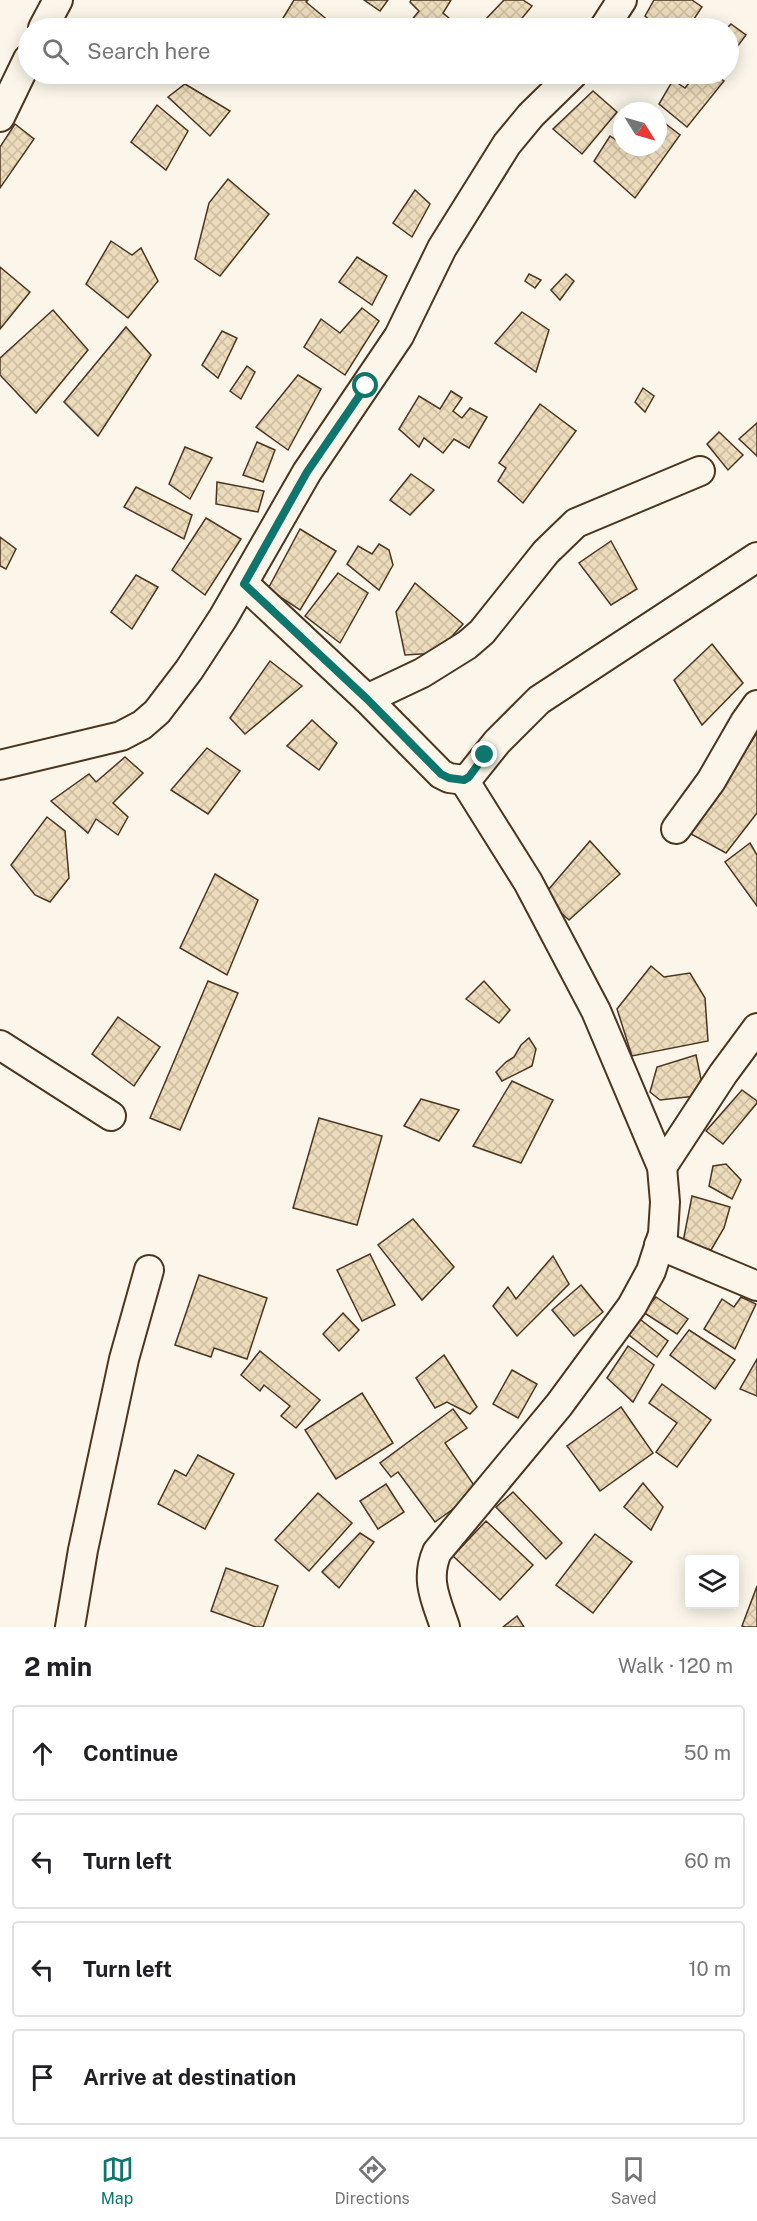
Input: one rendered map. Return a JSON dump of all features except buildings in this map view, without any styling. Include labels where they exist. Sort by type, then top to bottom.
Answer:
[{"type":"street","points":[[49,18],[58,0]]},
{"type":"street","points":[[610,18],[622,0]]},
{"type":"street","points":[[0,117],[18,80]]},
{"type":"street","points":[[0,765],[121,736],[142,725],[157,712],[189,669],[244,584],[307,472],[399,336],[442,248],[507,144],[531,115],[563,84]]},
{"type":"street","points":[[367,699],[422,673],[467,645],[482,632],[546,552],[576,522],[700,471]]},
{"type":"street","points":[[244,584],[367,699],[441,774],[449,778],[464,780],[469,777],[496,742],[539,700],[757,557]]},
{"type":"street","points":[[676,828],[711,781],[757,705]]},
{"type":"street","points":[[445,1627],[431,1582],[431,1566],[436,1552],[559,1405],[632,1306],[651,1271],[663,1234],[665,1202],[662,1167],[596,1011],[528,882],[464,780]]},
{"type":"street","points":[[662,1167],[723,1074],[757,1028]]},
{"type":"street","points":[[0,1045],[111,1116]]},
{"type":"street","points":[[659,1245],[757,1286]]},
{"type":"street","points":[[70,1627],[83,1550],[121,1370],[149,1270]]},
{"type":"route","points":[[366,386],[307,472],[244,584],[367,699],[441,774],[449,778],[464,780],[469,777],[485,755]]}]
